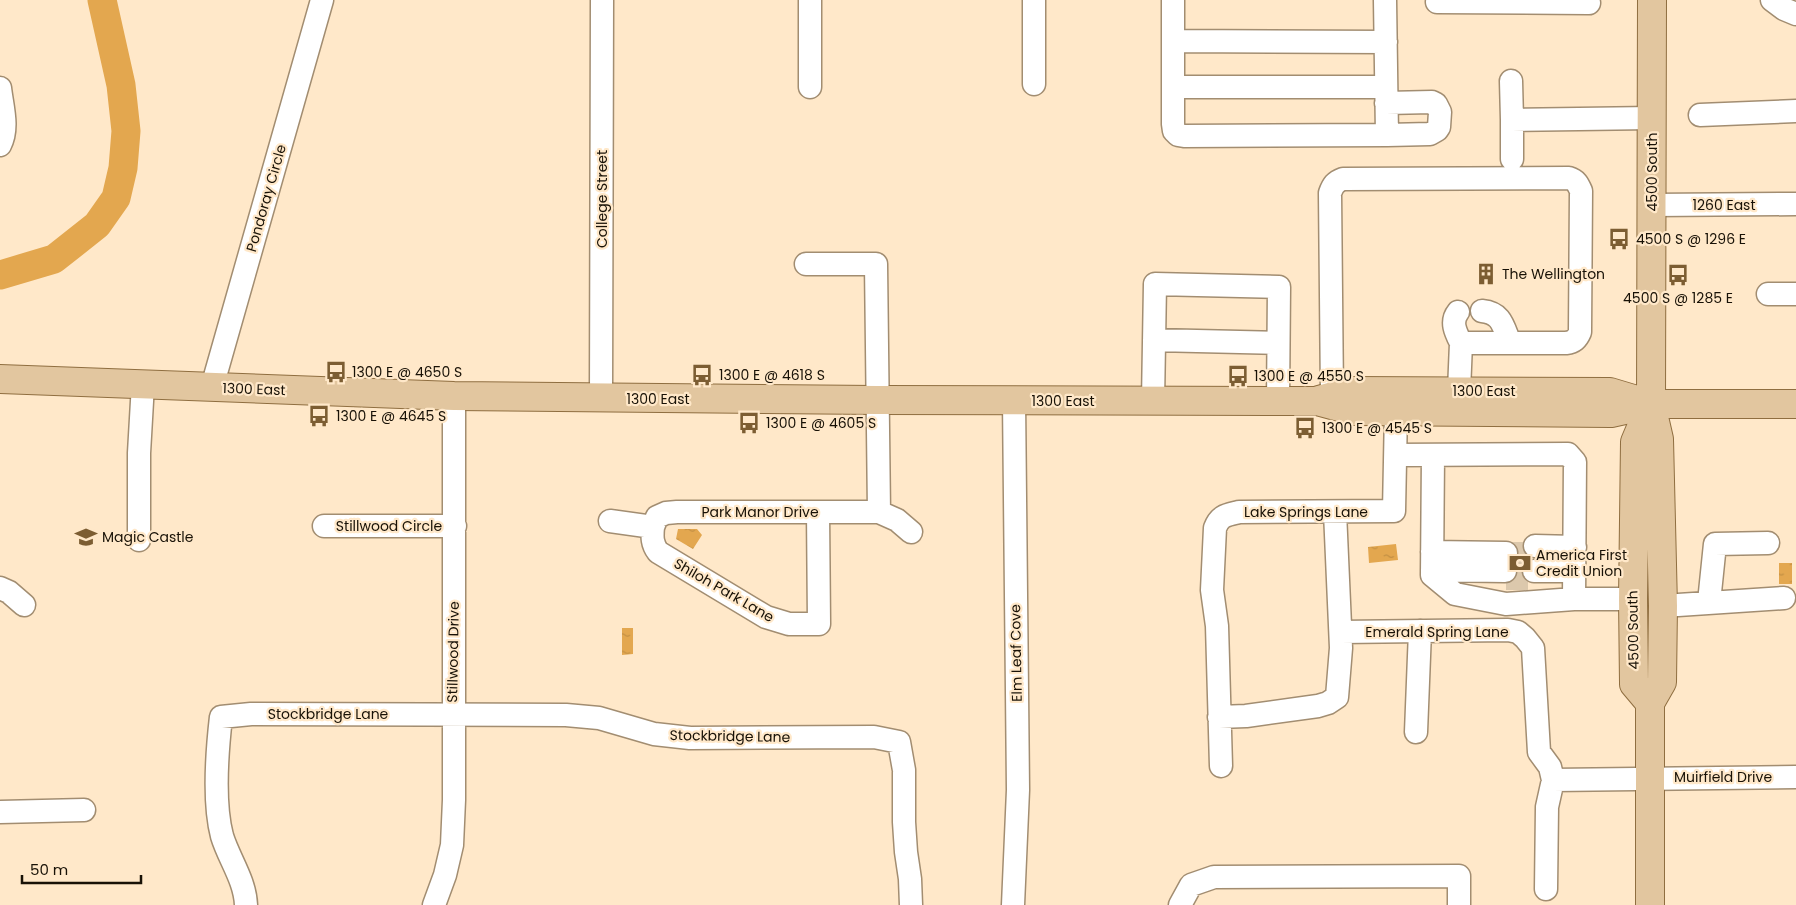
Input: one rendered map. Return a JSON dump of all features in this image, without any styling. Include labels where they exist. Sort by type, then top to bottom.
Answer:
[{"type":"main road","name":"4500 South","points":[[1650,905],[1650,703],[1662,682],[1663,606],[1659,439],[1650,404],[1652,0]]},
{"type":"main road","name":"1300 East","points":[[0,379],[454,396],[601,398],[1278,401],[1325,398],[1352,391],[1610,392],[1650,404]]},
{"type":"main road","name":"1300 East","points":[[1325,398],[1354,411],[1611,413],[1650,404],[1796,404]]},
{"type":"main road","name":"4500 South","points":[[1650,404],[1635,442],[1632,599],[1634,684],[1650,703]]},
{"type":"street","name":"College Street","points":[[601,398],[602,0]]},
{"type":"street","points":[[810,0],[810,88]]},
{"type":"street","points":[[1034,0],[1034,84]]},
{"type":"street","points":[[1173,0],[1173,87],[1174,131],[1178,135],[1387,135],[1434,133],[1439,127],[1440,112],[1436,104],[1386,95],[1173,87]]},
{"type":"street","points":[[1385,0],[1387,135]]},
{"type":"street","points":[[1772,0],[1784,9],[1796,14]]},
{"type":"street","points":[[1437,2],[1589,3]]},
{"type":"street","name":"Pondoray Circle","points":[[212,387],[315,3]]},
{"type":"street","points":[[1173,41],[1386,42]]},
{"type":"street","points":[[1511,81],[1512,159]]},
{"type":"street","points":[[0,88],[4,125],[3,138],[0,145]]},
{"type":"street","points":[[1700,115],[1796,111]]},
{"type":"street","points":[[1512,120],[1652,118]]},
{"type":"street","points":[[1325,398],[1330,193],[1332,186],[1337,181],[1343,179],[1568,178],[1574,180],[1579,185],[1581,191],[1580,332],[1577,339],[1572,342],[1461,343]]},
{"type":"street","name":"1260 East","points":[[1652,205],[1796,204]]},
{"type":"street","points":[[806,264],[876,264],[879,512]]},
{"type":"street","points":[[1154,401],[1154,284],[1279,287],[1278,401]]},
{"type":"street","points":[[1768,294],[1796,294]]},
{"type":"street","points":[[1482,311],[1496,314],[1510,343]]},
{"type":"street","points":[[1458,312],[1455,315],[1455,329],[1461,343],[1460,391]]},
{"type":"street","points":[[1154,340],[1278,343]]},
{"type":"street","points":[[139,540],[139,453],[143,384]]},
{"type":"street","name":"Stillwood Drive","points":[[434,905],[445,875],[452,845],[454,800],[454,396]]},
{"type":"street","name":"Elm Leaf Cove","points":[[1013,905],[1018,790],[1014,400]]},
{"type":"street","name":"Lake Springs Lane","points":[[1221,766],[1217,626],[1212,590],[1215,528],[1218,521],[1223,516],[1239,512],[1394,511],[1396,411]]},
{"type":"street","points":[[1396,455],[1568,454],[1575,462],[1575,571]]},
{"type":"street","points":[[1433,455],[1438,570]]},
{"type":"street","name":"Park Manor Drive","points":[[653,527],[657,517],[666,513],[677,512],[879,512],[897,520],[911,532]]},
{"type":"street","name":"Shiloh Park Lane","points":[[653,527],[652,539],[658,552],[758,612],[778,622],[819,624],[818,512]]},
{"type":"street","points":[[1219,717],[1246,716],[1309,708],[1328,703],[1337,696],[1341,632],[1335,512]]},
{"type":"street","points":[[610,521],[653,527]]},
{"type":"street","name":"Stillwood Circle","points":[[324,526],[455,526]]},
{"type":"street","points":[[1709,602],[1715,544],[1768,542]]},
{"type":"street","points":[[1438,570],[1505,566],[1438,570]]},
{"type":"street","points":[[1575,571],[1535,567],[1575,571],[1632,599]]},
{"type":"street","points":[[1438,570],[1506,604],[1575,571]]},
{"type":"street","points":[[0,588],[9,592],[24,605]]},
{"type":"street","points":[[1663,606],[1784,598]]},
{"type":"street","name":"Emerald Spring Lane","points":[[1341,632],[1508,630],[1518,632],[1532,648],[1539,752],[1550,767],[1553,780]]},
{"type":"street","points":[[1416,732],[1420,631]]},
{"type":"street","name":"Stockbridge Lane","points":[[246,905],[242,883],[222,835],[218,808],[218,746],[221,717],[251,714],[574,715],[599,718],[654,734],[690,738],[874,737],[898,742],[904,770],[905,842],[911,905]]},
{"type":"street","name":"Muirfield Drive","points":[[1650,778],[1796,777]]},
{"type":"street","points":[[1546,889],[1547,807],[1553,780],[1650,778]]},
{"type":"street","points":[[0,812],[84,810]]},
{"type":"street","points":[[1180,905],[1191,885],[1214,877],[1459,876],[1459,905]]},
{"type":"water","points":[[678,529],[697,529],[702,535],[693,549],[676,539]]},
{"type":"water","points":[[1396,544],[1398,560],[1369,563],[1368,547]]},
{"type":"water","points":[[1779,563],[1792,563],[1792,584],[1779,584]]},
{"type":"water","points":[[622,628],[633,628],[633,654],[622,655]]},
{"type":"waterway","points":[[0,275],[54,259],[97,225],[116,198],[123,168],[126,131],[121,85],[102,0]]},
{"type":"tunnel","points":[[1506,553],[1535,553]]},
{"type":"tunnel","points":[[1506,579],[1535,579]]},
{"type":"place","name":"4500 S @ 1296 E","points":[[1619,239]]},
{"type":"place","name":"The Wellington","points":[[1486,274]]},
{"type":"place","name":"4500 S @ 1285 E","points":[[1678,275]]},
{"type":"place","name":"1300 E @ 4650 S","points":[[336,372]]},
{"type":"place","name":"1300 E @ 4618 S","points":[[702,375]]},
{"type":"place","name":"1300 E @ 4550 S","points":[[1238,376]]},
{"type":"place","name":"1300 E @ 4645 S","points":[[319,416]]},
{"type":"place","name":"1300 E @ 4605 S","points":[[749,423]]},
{"type":"place","name":"1300 E @ 4545 S","points":[[1305,428]]},
{"type":"place","name":"Magic Castle","points":[[86,537]]},
{"type":"place","name":"America First Credit Union","points":[[1520,563]]}]
